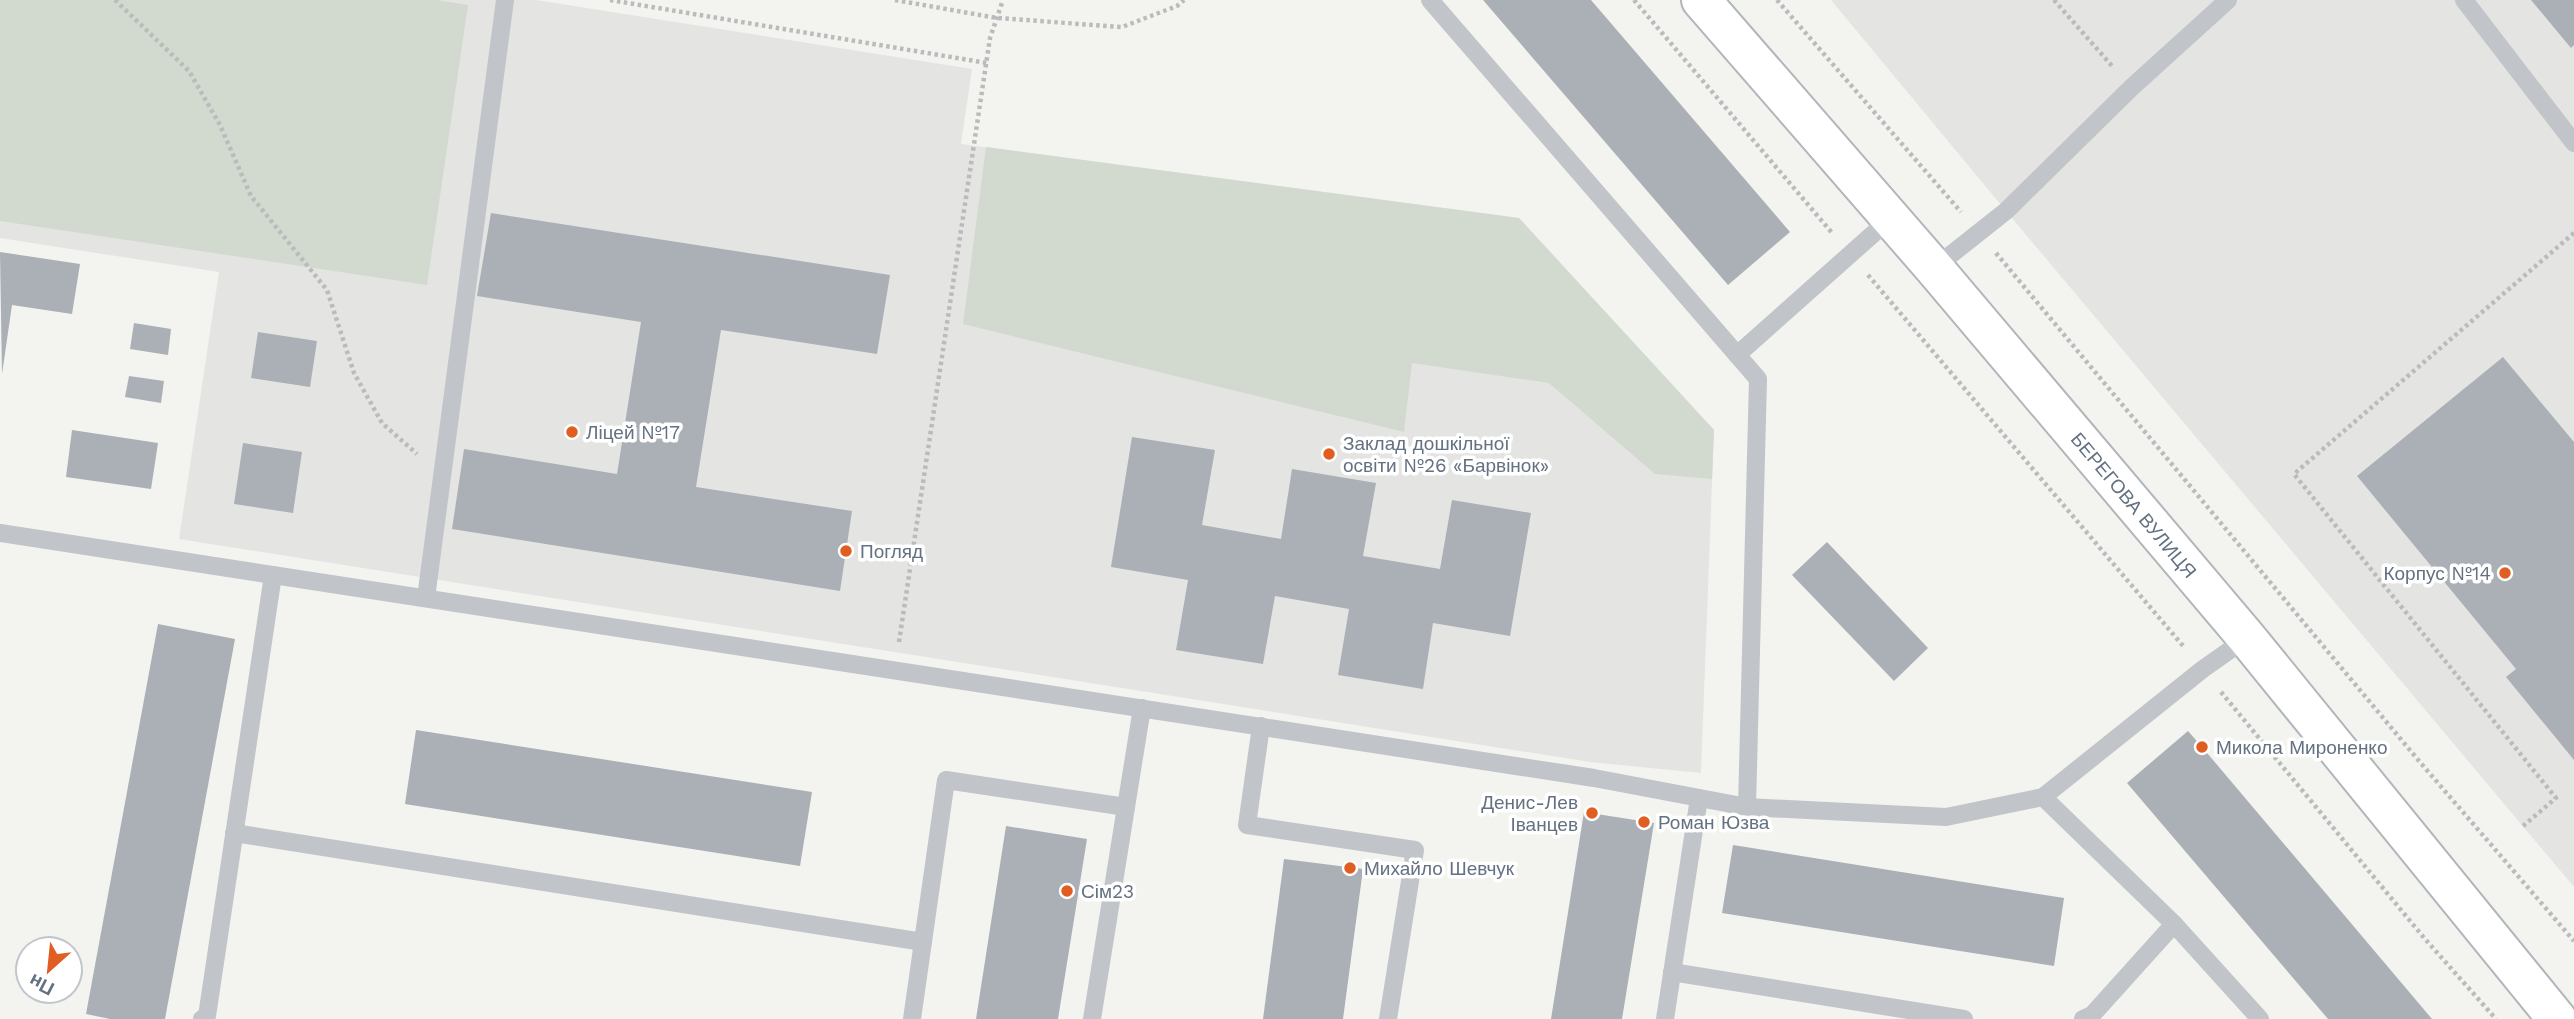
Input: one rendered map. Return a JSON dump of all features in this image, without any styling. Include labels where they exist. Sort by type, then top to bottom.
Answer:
[{"type":"street","name":"БЕРЕГОВА ВУЛИЦЯ","points":[[1700,0],[1934,268],[2247,638],[2557,1019]]},
{"type":"lane","points":[[426,598],[505,0]]},
{"type":"lane","points":[[1430,0],[1758,379],[1747,807]]},
{"type":"lane","points":[[1934,268],[2006,211],[2131,88],[2228,0]]},
{"type":"lane","points":[[2465,0],[2574,143]]},
{"type":"lane","points":[[1737,355],[1891,218]]},
{"type":"lane","points":[[0,533],[1594,778],[1747,807],[1946,817],[2043,797],[2203,669],[2247,638]]},
{"type":"lane","points":[[202,1019],[207,1016],[273,575]]},
{"type":"lane","points":[[1092,1019],[1142,708]]},
{"type":"lane","points":[[1261,726],[1247,825],[1415,850],[1388,1019]]},
{"type":"lane","points":[[912,1019],[946,780],[1126,807]]},
{"type":"lane","points":[[2043,797],[2174,924],[2260,1019]]},
{"type":"lane","points":[[1665,1019],[1699,798]]},
{"type":"lane","points":[[234,833],[923,942]]},
{"type":"lane","points":[[2083,1019],[2092,1015],[2174,924]]},
{"type":"lane","points":[[1672,972],[1964,1019]]},
{"type":"path","points":[[115,0],[189,71],[220,125],[251,196],[327,290],[354,373],[382,423],[442,475]]},
{"type":"path","points":[[610,0],[987,63]]},
{"type":"path","points":[[895,0],[997,18],[1122,27],[1177,6],[1184,0]]},
{"type":"path","points":[[895,670],[990,37],[1003,0]]},
{"type":"path","points":[[1634,0],[2203,669],[2425,939],[2496,1019]]},
{"type":"path","points":[[1777,0],[1978,232],[2419,761],[2574,941]]},
{"type":"path","points":[[2054,0],[2131,88]]},
{"type":"path","points":[[2523,826],[2556,798],[2294,474],[2574,233]]},
{"type":"shaded area","points":[[0,0],[536,0],[972,69],[961,144],[1519,218],[1714,430],[1701,773],[1590,762],[179,539],[219,272],[0,238]]},
{"type":"shaded area","points":[[0,0],[437,0],[468,5],[427,285],[0,221]]},
{"type":"shaded area","points":[[1831,0],[2574,0],[2574,887],[2006,211]]},
{"type":"shaded area","points":[[986,147],[1519,218],[1714,430],[1712,479],[1655,474],[1549,383],[1412,363],[1404,432],[963,324]]},
{"type":"building","points":[[1483,0],[1591,0],[1790,232],[1728,285]]},
{"type":"building","points":[[2531,0],[2574,0],[2574,45],[2571,48]]},
{"type":"building","points":[[491,213],[890,275],[877,354],[721,330],[696,487],[852,511],[840,591],[452,529],[464,449],[617,474],[641,322],[477,296]]},
{"type":"building","points":[[0,252],[80,264],[72,314],[12,305],[2,374]]},
{"type":"building","points":[[134,323],[171,329],[168,355],[130,349]]},
{"type":"building","points":[[258,332],[317,341],[310,387],[251,378]]},
{"type":"building","name":"Корпус №14","points":[[2503,357],[2574,442],[2574,760],[2506,677],[2516,669],[2357,476]]},
{"type":"building","points":[[129,376],[164,381],[161,403],[125,397]]},
{"type":"building","points":[[72,430],[158,443],[151,489],[66,477]]},
{"type":"building","points":[[1132,437],[1215,450],[1202,525],[1281,539],[1292,469],[1376,483],[1363,556],[1440,569],[1452,500],[1531,513],[1510,636],[1433,623],[1423,689],[1338,675],[1349,609],[1275,596],[1263,664],[1176,650],[1188,580],[1111,567]]},
{"type":"building","points":[[243,443],[302,452],[293,513],[234,504]]},
{"type":"building","points":[[1827,542],[1928,648],[1894,681],[1792,575]]},
{"type":"building","points":[[158,624],[235,639],[165,1019],[110,1019],[86,1014]]},
{"type":"building","points":[[416,730],[812,792],[800,866],[405,804]]},
{"type":"building","points":[[2188,731],[2432,1019],[2328,1019],[2127,783]]},
{"type":"building","points":[[1584,812],[1654,823],[1622,1019],[1551,1019]]},
{"type":"building","points":[[1006,826],[1087,839],[1058,1019],[976,1019]]},
{"type":"building","points":[[1733,845],[2064,898],[2054,966],[1722,913]]},
{"type":"building","points":[[1284,859],[1363,869],[1343,1019],[1263,1019]]},
{"type":"place","name":"Ліцей №17","points":[[572,432]]},
{"type":"place","name":"Заклад дошкільної освіти №26 «Барвінок»","points":[[1329,454]]},
{"type":"place","name":"Погляд","points":[[846,551]]},
{"type":"place","name":"Корпус №14","points":[[2505,573]]},
{"type":"place","name":"Микола Мироненко","points":[[2202,747]]},
{"type":"place","name":"Денис-Лев Іванцев","points":[[1592,813]]},
{"type":"place","name":"Роман Юзва","points":[[1644,822]]},
{"type":"place","name":"Михайло Шевчук","points":[[1350,868]]},
{"type":"place","name":"Сім23","points":[[1067,891]]}]
